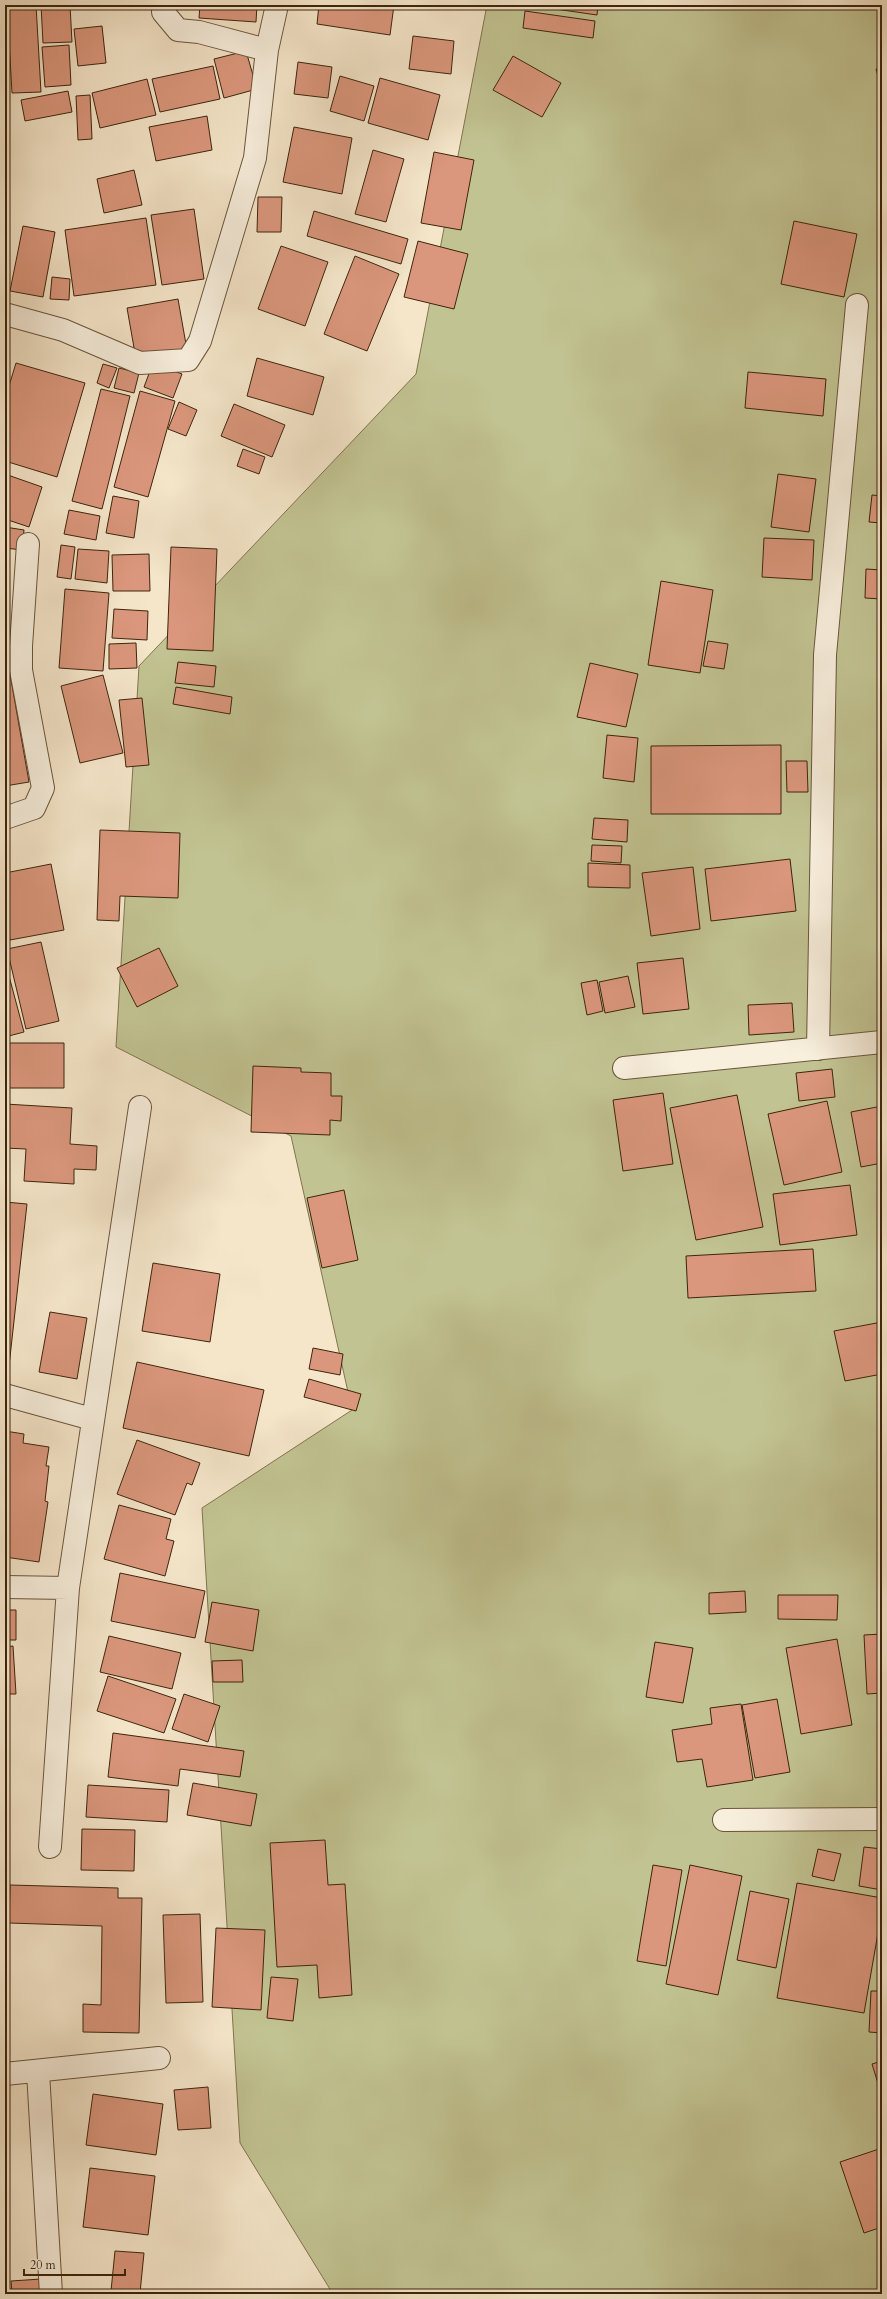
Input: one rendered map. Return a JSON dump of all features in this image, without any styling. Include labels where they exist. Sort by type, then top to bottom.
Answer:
[{"type":"street","points":[[164,5],[163,12],[178,30],[199,32],[267,50]]},
{"type":"street","points":[[5,314],[63,330],[140,363],[188,360],[200,341],[254,158],[267,50],[277,5]]},
{"type":"street","points":[[818,1049],[825,655],[857,305]]},
{"type":"street","points":[[5,818],[34,808],[43,788],[21,670],[21,646],[28,544]]},
{"type":"street","points":[[624,1068],[882,1042]]},
{"type":"street","points":[[50,1847],[68,1588],[92,1419],[140,1107]]},
{"type":"street","points":[[5,1395],[92,1419]]},
{"type":"street","points":[[5,1587],[68,1588]]},
{"type":"street","points":[[724,1820],[882,1819]]},
{"type":"street","points":[[5,2074],[38,2072],[159,2058]]},
{"type":"street","points":[[38,2072],[51,2294]]},
{"type":"green space","points":[[487,5],[882,5],[882,2294],[333,2294],[240,2143],[202,1508],[352,1410],[291,1136],[116,1047],[139,666],[416,374]]},
{"type":"building","points":[[7,5],[36,5],[41,92],[12,93]]},
{"type":"building","points":[[41,5],[70,5],[72,42],[43,43]]},
{"type":"building","points":[[200,5],[257,5],[256,22],[199,18]]},
{"type":"building","points":[[319,5],[394,5],[390,35],[317,24]]},
{"type":"building","points":[[528,5],[598,5],[597,15]]},
{"type":"building","points":[[525,11],[595,21],[593,38],[523,28]]},
{"type":"building","points":[[102,26],[106,63],[78,66],[74,29]]},
{"type":"building","points":[[413,36],[454,41],[451,74],[409,69]]},
{"type":"building","points":[[69,45],[71,85],[45,87],[42,47]]},
{"type":"building","points":[[246,51],[257,89],[224,98],[214,59]]},
{"type":"building","points":[[513,56],[561,83],[542,117],[493,90]]},
{"type":"building","points":[[298,62],[332,67],[328,98],[294,94]]},
{"type":"building","points":[[213,66],[220,99],[160,112],[152,79]]},
{"type":"building","points":[[882,68],[882,90],[876,69]]},
{"type":"building","points":[[340,76],[374,86],[364,121],[330,111]]},
{"type":"building","points":[[5,77],[8,108],[5,108]]},
{"type":"building","points":[[380,78],[440,95],[428,140],[368,123]]},
{"type":"building","points":[[147,79],[156,115],[100,128],[92,93]]},
{"type":"building","points":[[68,91],[72,112],[25,121],[21,100]]},
{"type":"building","points":[[90,95],[92,139],[78,140],[76,96]]},
{"type":"building","points":[[207,116],[212,150],[156,161],[149,127]]},
{"type":"building","points":[[294,127],[352,138],[342,194],[283,182]]},
{"type":"building","points":[[373,150],[404,159],[386,222],[355,214]]},
{"type":"building","points":[[434,152],[474,160],[461,230],[421,223]]},
{"type":"building","points":[[134,170],[142,205],[104,213],[97,179]]},
{"type":"building","points":[[258,197],[282,197],[281,232],[257,232]]},
{"type":"building","points":[[194,209],[204,279],[162,285],[151,215]]},
{"type":"building","points":[[314,211],[408,239],[401,264],[307,236]]},
{"type":"building","points":[[146,218],[156,285],[74,296],[65,230]]},
{"type":"building","points":[[794,221],[857,234],[844,297],[781,284]]},
{"type":"building","points":[[23,226],[55,232],[43,297],[10,291]]},
{"type":"building","points":[[418,241],[468,254],[454,309],[404,297]]},
{"type":"building","points":[[281,246],[328,262],[305,326],[258,309]]},
{"type":"building","points":[[355,256],[399,274],[367,351],[324,334]]},
{"type":"building","points":[[52,277],[70,279],[69,300],[50,299]]},
{"type":"building","points":[[178,299],[187,350],[136,359],[127,308]]},
{"type":"building","points":[[257,358],[324,377],[313,415],[247,396]]},
{"type":"building","points":[[16,363],[85,383],[57,477],[5,461],[5,399]]},
{"type":"building","points":[[153,363],[182,374],[173,398],[144,387]]},
{"type":"building","points":[[103,364],[117,368],[109,388],[97,383]]},
{"type":"building","points":[[119,368],[139,373],[134,393],[114,388]]},
{"type":"building","points":[[748,372],[826,379],[823,416],[745,408]]},
{"type":"building","points":[[101,389],[130,396],[102,509],[72,501]]},
{"type":"building","points":[[140,391],[175,401],[148,497],[114,487]]},
{"type":"building","points":[[179,402],[197,410],[186,436],[168,429]]},
{"type":"building","points":[[234,404],[285,425],[272,457],[221,436]]},
{"type":"building","points":[[243,449],[265,457],[259,474],[237,466]]},
{"type":"building","points":[[5,474],[42,487],[29,527],[5,519]]},
{"type":"building","points":[[778,474],[816,479],[809,532],[771,527]]},
{"type":"building","points":[[872,495],[882,496],[882,523],[869,522]]},
{"type":"building","points":[[113,496],[139,501],[134,538],[106,533]]},
{"type":"building","points":[[69,510],[100,516],[96,540],[64,534]]},
{"type":"building","points":[[5,527],[24,530],[22,550],[5,548]]},
{"type":"building","points":[[764,538],[814,540],[812,580],[762,577]]},
{"type":"building","points":[[61,545],[75,547],[71,579],[57,577]]},
{"type":"building","points":[[171,547],[217,549],[213,651],[167,649]]},
{"type":"building","points":[[78,549],[109,551],[107,583],[75,579]]},
{"type":"building","points":[[149,554],[150,591],[113,591],[112,555]]},
{"type":"building","points":[[6,563],[8,602],[5,602]]},
{"type":"building","points":[[866,569],[882,570],[882,599],[865,598]]},
{"type":"building","points":[[661,581],[713,590],[700,673],[648,665]]},
{"type":"building","points":[[65,589],[109,593],[103,671],[59,668]]},
{"type":"building","points":[[114,609],[148,611],[147,640],[112,638]]},
{"type":"building","points":[[708,641],[728,644],[724,669],[703,666]]},
{"type":"building","points":[[136,643],[137,668],[109,669],[109,644]]},
{"type":"building","points":[[5,657],[7,657],[29,782],[5,786]]},
{"type":"building","points":[[178,662],[216,666],[214,687],[175,683]]},
{"type":"building","points":[[590,663],[638,674],[626,727],[577,717]]},
{"type":"building","points":[[103,675],[123,753],[80,763],[61,686]]},
{"type":"building","points":[[176,687],[232,697],[230,714],[173,704]]},
{"type":"building","points":[[142,698],[149,765],[126,767],[119,700]]},
{"type":"building","points":[[607,735],[638,738],[634,782],[603,778]]},
{"type":"building","points":[[781,745],[781,814],[651,814],[651,746]]},
{"type":"building","points":[[786,761],[807,761],[808,792],[787,792]]},
{"type":"building","points":[[594,818],[628,820],[627,842],[592,839]]},
{"type":"building","points":[[100,830],[180,833],[178,898],[120,896],[119,921],[97,920]]},
{"type":"building","points":[[592,845],[622,846],[621,863],[591,861]]},
{"type":"building","points":[[790,859],[796,911],[711,921],[705,869]]},
{"type":"building","points":[[588,863],[630,865],[630,888],[588,887]]},
{"type":"building","points":[[51,864],[64,930],[10,940],[5,913],[5,873]]},
{"type":"building","points":[[693,867],[700,929],[651,936],[642,873]]},
{"type":"building","points":[[41,942],[59,1021],[26,1029],[7,949]]},
{"type":"building","points":[[159,948],[178,986],[137,1007],[117,968]]},
{"type":"building","points":[[683,958],[689,1009],[643,1014],[637,963]]},
{"type":"building","points":[[5,961],[24,1032],[5,1037]]},
{"type":"building","points":[[628,976],[635,1007],[605,1013],[599,982]]},
{"type":"building","points":[[597,980],[603,1011],[587,1015],[581,983]]},
{"type":"building","points":[[792,1003],[794,1032],[749,1035],[748,1005]]},
{"type":"building","points":[[5,1043],[64,1043],[64,1088],[5,1088]]},
{"type":"building","points":[[253,1066],[301,1068],[301,1072],[331,1073],[331,1096],[342,1096],[341,1121],[330,1120],[330,1135],[251,1132]]},
{"type":"building","points":[[832,1069],[835,1097],[799,1101],[796,1073]]},
{"type":"building","points":[[663,1093],[673,1164],[623,1171],[613,1100]]},
{"type":"building","points":[[737,1095],[763,1227],[696,1240],[670,1108]]},
{"type":"building","points":[[827,1101],[842,1172],[784,1185],[768,1114]]},
{"type":"building","points":[[5,1104],[72,1108],[70,1144],[97,1146],[96,1170],[74,1169],[74,1184],[24,1181],[26,1149],[5,1148]]},
{"type":"building","points":[[882,1106],[882,1163],[861,1167],[851,1112]]},
{"type":"building","points":[[850,1185],[857,1235],[780,1245],[773,1194]]},
{"type":"building","points":[[344,1190],[358,1260],[322,1268],[307,1198]]},
{"type":"building","points":[[5,1202],[27,1204],[9,1366],[5,1365]]},
{"type":"building","points":[[813,1249],[816,1291],[688,1298],[686,1256]]},
{"type":"building","points":[[153,1263],[220,1274],[210,1342],[142,1331]]},
{"type":"building","points":[[50,1312],[87,1318],[77,1379],[39,1372]]},
{"type":"building","points":[[882,1322],[882,1374],[845,1381],[834,1331]]},
{"type":"building","points":[[313,1348],[343,1354],[340,1375],[309,1369]]},
{"type":"building","points":[[137,1362],[264,1390],[249,1456],[123,1428]]},
{"type":"building","points":[[309,1379],[361,1394],[356,1411],[304,1397]]},
{"type":"building","points":[[5,1431],[24,1434],[23,1443],[49,1447],[46,1466],[49,1466],[45,1501],[48,1502],[39,1562],[5,1557]]},
{"type":"building","points":[[137,1440],[200,1463],[192,1485],[187,1483],[175,1515],[117,1494]]},
{"type":"building","points":[[119,1505],[171,1519],[166,1539],[174,1541],[165,1576],[104,1559]]},
{"type":"building","points":[[120,1573],[205,1591],[195,1638],[111,1621]]},
{"type":"building","points":[[745,1591],[746,1612],[709,1614],[709,1593]]},
{"type":"building","points":[[778,1595],[838,1595],[837,1620],[778,1619]]},
{"type":"building","points":[[212,1602],[259,1610],[253,1651],[205,1642]]},
{"type":"building","points":[[5,1610],[16,1610],[16,1640],[5,1640]]},
{"type":"building","points":[[882,1634],[882,1693],[867,1694],[864,1635]]},
{"type":"building","points":[[109,1636],[181,1653],[172,1689],[100,1672]]},
{"type":"building","points":[[837,1639],[852,1725],[801,1734],[786,1648]]},
{"type":"building","points":[[655,1642],[693,1648],[683,1703],[646,1697]]},
{"type":"building","points":[[13,1646],[16,1694],[5,1694],[5,1647]]},
{"type":"building","points":[[242,1660],[243,1682],[213,1682],[212,1661]]},
{"type":"building","points":[[108,1676],[176,1699],[164,1733],[97,1711]]},
{"type":"building","points":[[184,1694],[220,1706],[208,1742],[172,1729]]},
{"type":"building","points":[[777,1699],[790,1772],[755,1778],[742,1705]]},
{"type":"building","points":[[882,1702],[882,1728],[879,1703]]},
{"type":"building","points":[[741,1704],[753,1780],[707,1787],[702,1759],[677,1762],[672,1730],[712,1724],[710,1708]]},
{"type":"building","points":[[113,1733],[244,1751],[240,1777],[180,1769],[178,1786],[108,1777]]},
{"type":"building","points":[[193,1783],[257,1794],[251,1826],[187,1815]]},
{"type":"building","points":[[88,1785],[169,1790],[167,1822],[86,1817]]},
{"type":"building","points":[[82,1829],[135,1830],[134,1871],[81,1870]]},
{"type":"building","points":[[325,1840],[328,1885],[345,1884],[352,1995],[319,1998],[317,1965],[277,1967],[270,1843]]},
{"type":"building","points":[[864,1847],[882,1849],[882,1890],[859,1886]]},
{"type":"building","points":[[818,1849],[841,1854],[834,1881],[812,1876]]},
{"type":"building","points":[[653,1865],[682,1870],[666,1966],[637,1961]]},
{"type":"building","points":[[690,1865],[742,1876],[718,1995],[666,1984]]},
{"type":"building","points":[[797,1883],[882,1898],[882,1910],[864,2013],[777,1998]]},
{"type":"building","points":[[10,1885],[118,1888],[118,1898],[142,1898],[139,2033],[83,2032],[83,2004],[101,2005],[102,1926],[9,1923]]},
{"type":"building","points":[[750,1891],[789,1899],[776,1968],[737,1960]]},
{"type":"building","points":[[200,1914],[203,2002],[166,2003],[163,1915]]},
{"type":"building","points":[[216,1928],[265,1930],[261,2010],[212,2007]]},
{"type":"building","points":[[271,1977],[298,1979],[293,2021],[267,2018]]},
{"type":"building","points":[[871,1991],[882,1991],[882,2033],[869,2032]]},
{"type":"building","points":[[882,2061],[882,2089],[880,2090],[872,2064]]},
{"type":"building","points":[[208,2087],[211,2128],[178,2130],[174,2090]]},
{"type":"building","points":[[93,2094],[163,2104],[156,2155],[86,2145]]},
{"type":"building","points":[[882,2148],[882,2227],[864,2233],[840,2162]]},
{"type":"building","points":[[90,2168],[155,2176],[148,2235],[83,2227]]},
{"type":"building","points":[[115,2251],[144,2253],[140,2293],[111,2291]]},
{"type":"building","points":[[41,2279],[42,2294],[12,2294],[11,2281]]}]
